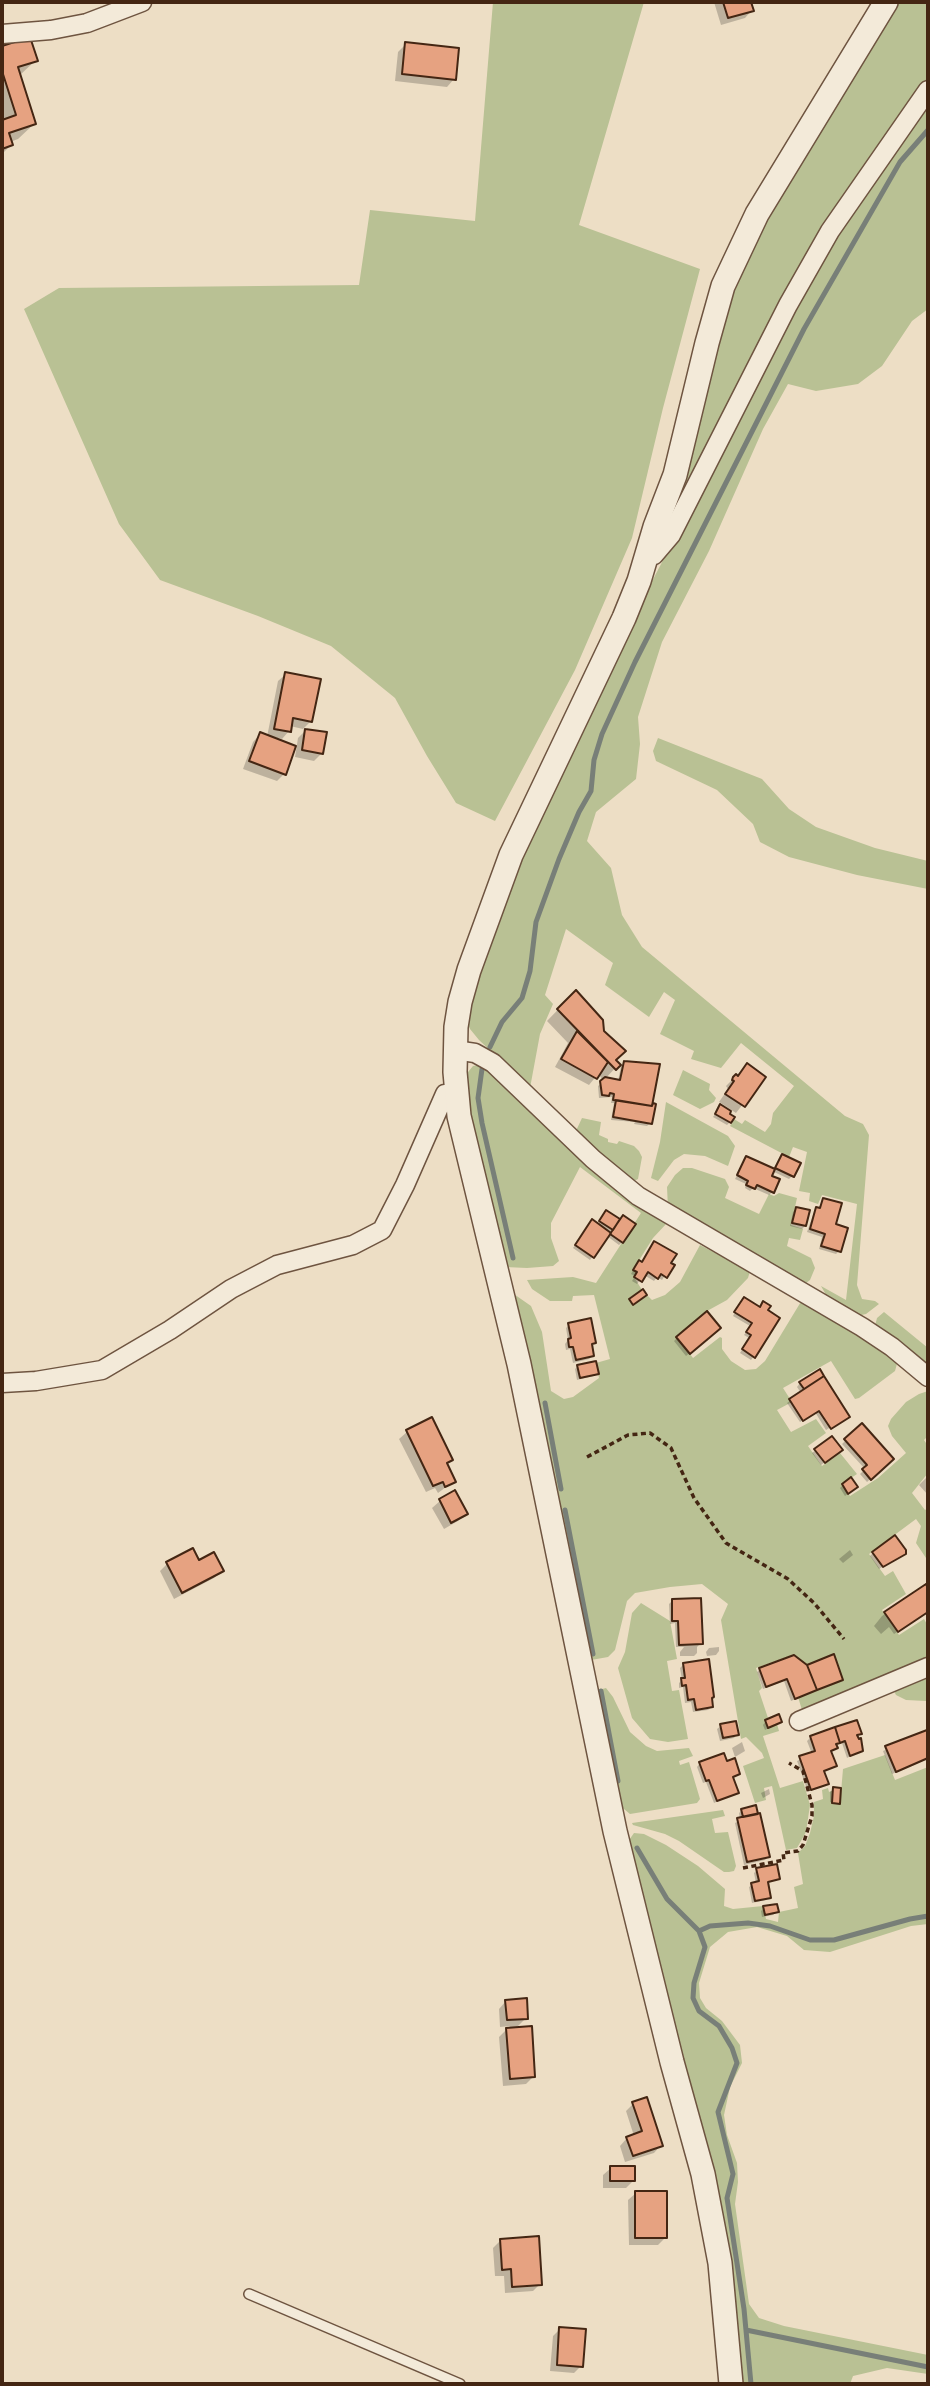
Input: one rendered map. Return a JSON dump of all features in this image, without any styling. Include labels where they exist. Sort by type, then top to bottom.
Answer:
[{"type":"street","points":[[2,34],[51,30],[87,23],[142,2]]},
{"type":"street","points":[[731,2384],[720,2263],[703,2175],[615,1831],[538,1454],[456,1093],[455,1050],[460,1002],[504,874],[624,618],[647,555],[675,475],[723,286],[757,214],[886,2]]},
{"type":"street","points":[[647,555],[654,555],[671,535],[789,305],[830,232],[928,90]]},
{"type":"street","points":[[455,1050],[474,1053],[493,1063],[593,1159],[638,1196],[862,1327],[892,1347],[928,1377]]},
{"type":"street","points":[[2,1383],[36,1381],[102,1370],[231,1289],[277,1265],[353,1245],[382,1230],[445,1094],[456,1093]]},
{"type":"street","points":[[799,1721],[928,1667]]},
{"type":"lane","points":[[249,2294],[460,2384]]},
{"type":"path","points":[[587,1457],[628,1435],[650,1433],[671,1448],[694,1498],[726,1543],[788,1579],[814,1603],[844,1639]]},
{"type":"path","points":[[743,1868],[784,1860],[783,1853],[798,1851],[803,1845],[812,1816],[812,1805],[803,1771],[789,1763]]},
{"type":"green space","points":[[493,2],[644,2],[579,225],[700,269],[632,538],[575,670],[495,821],[456,803],[395,698],[331,646],[160,580],[119,524],[24,309],[59,288],[359,285],[370,210],[475,221]]},
{"type":"green space","points":[[894,2],[928,2],[928,79],[915,95],[667,529],[742,257]]},
{"type":"green space","points":[[928,99],[928,309],[912,321],[882,366],[858,384],[816,391],[788,384],[763,429],[709,551],[662,642],[638,717],[640,744],[636,779],[596,812],[587,841],[611,868],[622,915],[642,947],[845,1116],[863,1124],[869,1135],[857,1285],[862,1299],[879,1304],[866,1314],[857,1316],[829,1300],[821,1286],[846,1300],[857,1204],[822,1195],[818,1204],[809,1201],[810,1193],[799,1191],[807,1152],[793,1147],[789,1157],[730,1126],[734,1119],[742,1124],[745,1120],[765,1132],[771,1124],[773,1113],[794,1086],[741,1043],[721,1068],[691,1059],[694,1051],[660,1034],[675,1000],[664,992],[649,1017],[605,985],[613,963],[566,929],[545,995],[553,1004],[540,1034],[530,1088],[479,1040],[465,1018],[508,876],[613,656],[836,229]]},
{"type":"green space","points":[[658,738],[762,779],[789,809],[816,827],[875,848],[928,861],[928,889],[857,875],[789,857],[760,842],[753,824],[717,790],[656,761],[653,751]]},
{"type":"green space","points":[[479,1065],[519,1098],[618,1193],[667,1223],[653,1238],[633,1270],[637,1272],[634,1277],[642,1290],[629,1298],[633,1305],[647,1295],[652,1300],[665,1295],[680,1282],[700,1245],[750,1271],[748,1278],[727,1300],[707,1311],[677,1337],[693,1358],[720,1337],[722,1349],[731,1361],[745,1370],[756,1369],[765,1361],[802,1300],[898,1360],[895,1371],[855,1399],[831,1361],[783,1388],[792,1402],[777,1410],[791,1432],[816,1419],[826,1433],[808,1446],[822,1466],[840,1453],[857,1474],[842,1484],[850,1496],[878,1478],[906,1453],[892,1436],[888,1426],[906,1402],[928,1391],[928,1436],[924,1440],[928,1446],[928,1473],[912,1493],[925,1510],[928,1508],[928,1561],[916,1543],[921,1526],[916,1519],[869,1554],[885,1576],[893,1571],[906,1594],[882,1610],[899,1635],[924,1619],[928,1626],[928,1661],[802,1710],[798,1697],[843,1680],[834,1655],[807,1665],[793,1655],[756,1668],[762,1688],[759,1691],[768,1718],[765,1720],[768,1728],[777,1724],[779,1731],[763,1736],[780,1788],[803,1781],[810,1805],[806,1832],[797,1848],[786,1850],[772,1786],[764,1788],[766,1800],[755,1803],[743,1766],[764,1758],[746,1737],[741,1739],[721,1620],[728,1604],[702,1584],[635,1593],[627,1601],[615,1650],[608,1657],[591,1660],[511,1292],[531,1306],[542,1332],[551,1391],[564,1399],[573,1397],[599,1378],[596,1363],[610,1359],[594,1295],[573,1296],[572,1301],[550,1301],[532,1289],[527,1280],[573,1277],[596,1283],[641,1213],[580,1167],[551,1223],[551,1238],[559,1261],[553,1266],[505,1267],[473,1136],[466,1084],[468,1072],[473,1066]]},
{"type":"green space","points":[[683,1070],[710,1084],[709,1090],[716,1098],[714,1102],[700,1109],[673,1095]]},
{"type":"green space","points":[[666,1102],[728,1136],[735,1146],[728,1166],[705,1156],[684,1154],[674,1160],[658,1181],[651,1178]]},
{"type":"green space","points":[[582,1118],[601,1122],[599,1135],[608,1139],[608,1142],[617,1144],[619,1141],[634,1146],[639,1151],[642,1157],[638,1179],[634,1181],[575,1133]]},
{"type":"green space","points":[[683,1168],[692,1168],[725,1179],[729,1187],[725,1198],[759,1214],[769,1194],[774,1196],[779,1193],[797,1198],[791,1225],[803,1229],[800,1240],[789,1238],[787,1246],[811,1258],[815,1268],[810,1280],[805,1284],[668,1208],[667,1187]]},
{"type":"green space","points":[[884,1312],[928,1348],[928,1368],[875,1326],[877,1318]]},
{"type":"green space","points":[[641,1603],[670,1621],[677,1659],[667,1661],[672,1691],[679,1690],[688,1739],[668,1742],[650,1739],[632,1718],[618,1668],[625,1652],[632,1613]]},
{"type":"green space","points":[[928,1675],[928,1704],[926,1701],[906,1700],[896,1695],[893,1689]]},
{"type":"green space","points":[[606,1688],[630,1732],[646,1746],[657,1751],[689,1748],[693,1756],[679,1761],[680,1765],[689,1762],[700,1799],[697,1803],[630,1814],[618,1804],[595,1691]]},
{"type":"green space","points":[[885,1755],[895,1780],[928,1767],[928,1924],[911,1926],[830,1952],[804,1950],[787,1936],[757,1927],[728,1932],[710,1947],[699,1983],[700,1998],[740,2045],[742,2063],[730,2087],[724,2115],[727,2135],[737,2163],[735,2204],[749,2304],[759,2318],[784,2326],[928,2355],[928,2374],[887,2368],[853,2376],[850,2384],[739,2384],[627,1843],[634,1833],[644,1834],[666,1845],[698,1866],[725,1889],[724,1906],[733,1909],[763,1906],[766,1919],[778,1922],[779,1912],[798,1908],[794,1887],[803,1884],[798,1853],[805,1846],[810,1833],[814,1802],[823,1799],[822,1790],[828,1788],[829,1792],[833,1790],[832,1803],[840,1804],[843,1769]]},
{"type":"green space","points":[[723,1810],[725,1816],[712,1819],[715,1833],[728,1832],[736,1866],[734,1871],[729,1872],[724,1872],[679,1841],[632,1823]]},
{"type":"building","points":[[723,2],[751,2],[754,11],[728,18]]},
{"type":"building","points":[[30,37],[38,61],[18,67],[36,124],[9,133],[13,145],[2,149],[2,120],[16,115],[2,71],[2,46]]},
{"type":"building","points":[[405,42],[459,48],[456,80],[402,74]]},
{"type":"building","points":[[285,672],[321,679],[312,722],[293,718],[291,732],[274,729]]},
{"type":"building","points":[[305,729],[327,732],[323,754],[302,750]]},
{"type":"building","points":[[260,732],[296,746],[286,775],[249,761]]},
{"type":"building","points":[[576,990],[603,1020],[604,1031],[626,1051],[616,1060],[621,1065],[616,1070],[557,1009]]},
{"type":"building","points":[[577,1031],[608,1062],[597,1079],[561,1059]]},
{"type":"building","points":[[624,1061],[660,1064],[652,1106],[613,1100],[614,1094],[610,1093],[609,1096],[602,1095],[600,1081],[605,1077],[620,1080]]},
{"type":"building","points":[[747,1063],[766,1077],[745,1107],[725,1094],[734,1081],[733,1077],[736,1074],[738,1076]]},
{"type":"building","points":[[616,1100],[652,1106],[653,1103],[656,1104],[652,1124],[613,1117]]},
{"type":"building","points":[[720,1104],[735,1117],[731,1123],[715,1114]]},
{"type":"building","points":[[782,1154],[801,1163],[794,1177],[775,1168]]},
{"type":"building","points":[[746,1156],[775,1169],[772,1176],[780,1179],[774,1193],[757,1185],[755,1189],[746,1185],[748,1181],[737,1175]]},
{"type":"building","points":[[823,1198],[842,1203],[836,1224],[848,1228],[841,1252],[821,1246],[825,1234],[810,1229],[816,1207],[820,1208]]},
{"type":"building","points":[[796,1207],[810,1210],[806,1226],[792,1223]]},
{"type":"building","points":[[606,1210],[620,1219],[613,1230],[599,1221]]},
{"type":"building","points":[[623,1215],[636,1224],[623,1243],[610,1234]]},
{"type":"building","points":[[592,1219],[611,1233],[594,1258],[575,1245]]},
{"type":"building","points":[[654,1241],[677,1254],[671,1263],[675,1265],[667,1278],[661,1274],[658,1279],[648,1272],[642,1282],[634,1277],[637,1272],[633,1270],[639,1260],[642,1262]]},
{"type":"building","points":[[643,1289],[647,1295],[633,1305],[629,1299]]},
{"type":"building","points":[[744,1297],[760,1307],[763,1301],[771,1306],[768,1310],[780,1318],[755,1358],[742,1349],[751,1335],[746,1332],[752,1323],[734,1312]]},
{"type":"building","points":[[707,1311],[721,1328],[690,1354],[676,1337]]},
{"type":"building","points":[[591,1318],[596,1343],[592,1344],[594,1356],[576,1360],[573,1347],[569,1347],[568,1339],[571,1338],[568,1323]]},
{"type":"building","points":[[596,1361],[599,1374],[580,1378],[577,1365]]},
{"type":"building","points":[[820,1369],[824,1376],[804,1389],[799,1382]]},
{"type":"building","points":[[824,1376],[850,1417],[831,1429],[819,1411],[803,1421],[789,1399]]},
{"type":"building","points":[[432,1417],[453,1460],[447,1463],[456,1482],[445,1487],[443,1482],[433,1486],[406,1430]]},
{"type":"building","points":[[862,1423],[894,1459],[871,1480],[862,1469],[867,1465],[844,1439]]},
{"type":"building","points":[[832,1436],[843,1450],[825,1463],[814,1449]]},
{"type":"building","points":[[851,1477],[858,1487],[848,1494],[842,1484]]},
{"type":"building","points":[[455,1490],[468,1514],[451,1523],[439,1499]]},
{"type":"building","points":[[895,1535],[906,1554],[883,1567],[872,1552]]},
{"type":"building","points":[[193,1548],[199,1560],[214,1552],[224,1571],[182,1593],[166,1562]]},
{"type":"building","points":[[926,1584],[928,1612],[898,1632],[884,1612]]},
{"type":"building","points":[[701,1598],[703,1644],[679,1645],[678,1621],[672,1621],[672,1599]]},
{"type":"building","points":[[834,1654],[843,1680],[817,1690],[807,1665]]},
{"type":"building","points":[[794,1655],[807,1665],[817,1690],[795,1699],[787,1679],[766,1687],[759,1668]]},
{"type":"building","points":[[709,1659],[713,1707],[696,1710],[694,1699],[688,1700],[686,1685],[682,1686],[681,1678],[685,1678],[683,1663]]},
{"type":"building","points":[[779,1714],[782,1722],[768,1728],[765,1720]]},
{"type":"building","points":[[857,1720],[862,1734],[857,1735],[861,1738],[863,1751],[850,1756],[845,1741],[840,1743],[835,1727]]},
{"type":"building","points":[[736,1721],[739,1735],[723,1738],[720,1724]]},
{"type":"building","points":[[835,1727],[840,1743],[836,1744],[838,1748],[831,1751],[837,1766],[824,1771],[829,1784],[811,1790],[799,1756],[815,1751],[810,1736]]},
{"type":"building","points":[[927,1730],[928,1758],[896,1772],[885,1746]]},
{"type":"building","points":[[724,1753],[727,1761],[735,1758],[740,1774],[733,1777],[739,1793],[717,1801],[699,1762]]},
{"type":"building","points":[[833,1787],[841,1788],[840,1804],[832,1803]]},
{"type":"building","points":[[756,1805],[758,1814],[743,1817],[741,1809]]},
{"type":"building","points":[[760,1813],[770,1857],[747,1862],[737,1818]]},
{"type":"building","points":[[777,1864],[780,1879],[768,1882],[771,1898],[755,1901],[751,1883],[759,1881],[756,1868]]},
{"type":"building","points":[[777,1904],[779,1912],[765,1915],[763,1906]]},
{"type":"building","points":[[527,1998],[528,2019],[507,2020],[505,2000]]},
{"type":"building","points":[[532,2026],[535,2077],[510,2079],[506,2028]]},
{"type":"building","points":[[647,2097],[663,2146],[633,2156],[626,2137],[642,2131],[632,2102]]},
{"type":"building","points":[[610,2166],[635,2166],[635,2181],[610,2181]]},
{"type":"building","points":[[635,2191],[667,2191],[667,2238],[635,2238]]},
{"type":"building","points":[[539,2236],[542,2285],[512,2287],[511,2269],[502,2270],[500,2239]]},
{"type":"building","points":[[559,2327],[586,2329],[583,2367],[557,2365]]},
{"type":"waterway","points":[[490,1047],[502,1022],[522,998],[530,971],[536,922],[559,859],[591,791],[594,760],[602,734],[635,662],[804,329],[900,162],[928,130]]},
{"type":"waterway","points":[[482,1069],[478,1098],[482,1123],[513,1258]]},
{"type":"waterway","points":[[545,1403],[561,1489]]},
{"type":"waterway","points":[[565,1510],[593,1654]]},
{"type":"waterway","points":[[601,1691],[618,1781]]},
{"type":"waterway","points":[[637,1848],[667,1899],[699,1931],[705,1947],[694,1983],[693,1998],[699,2011],[719,2026],[737,2063],[718,2112],[733,2174],[727,2198],[744,2309],[751,2384]]},
{"type":"waterway","points":[[699,1931],[710,1926],[748,1923],[770,1926],[810,1940],[834,1940],[928,1916]]},
{"type":"waterway","points":[[746,2330],[928,2367]]}]
